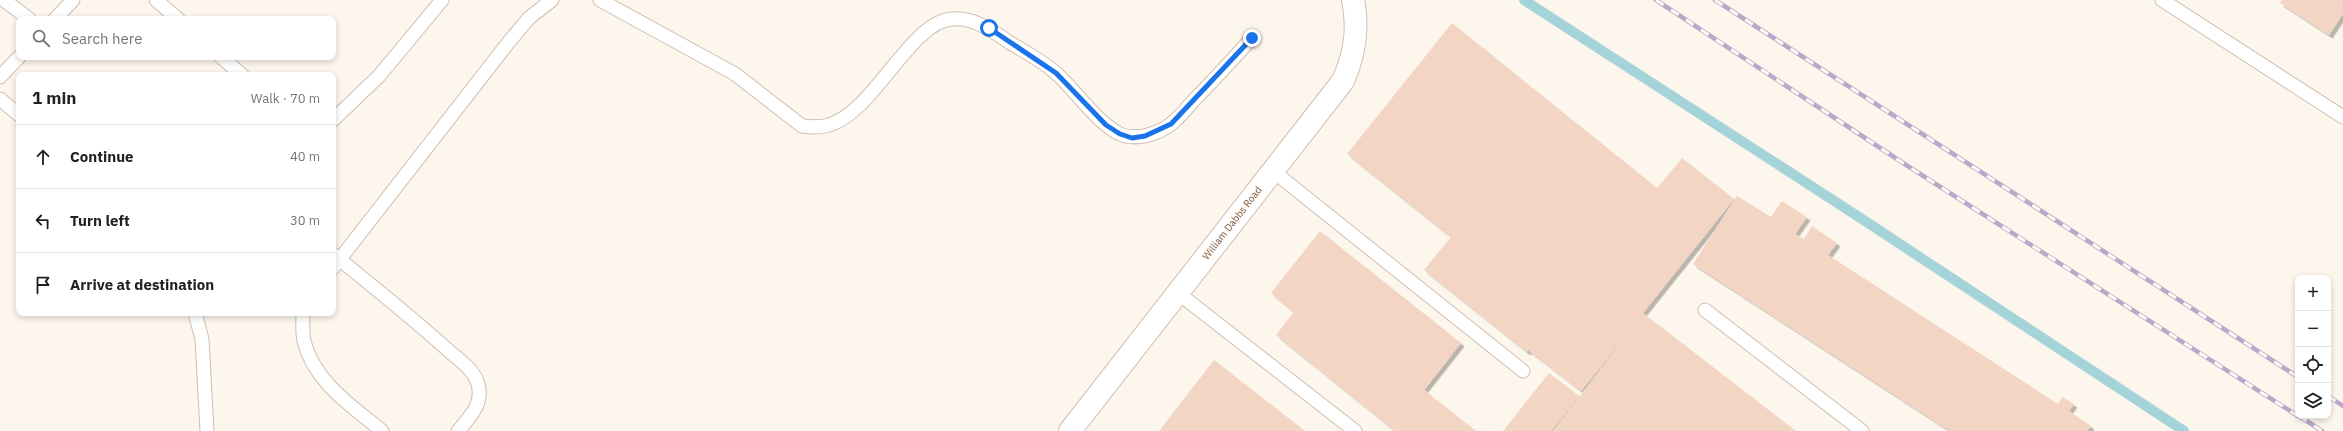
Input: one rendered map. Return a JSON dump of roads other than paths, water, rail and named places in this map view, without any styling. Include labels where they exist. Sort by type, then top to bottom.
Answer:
[{"type":"street","name":"William Dabbs Road","points":[[1070,431],[1343,81],[1350,65],[1356,31],[1353,0]]},
{"type":"lane","points":[[4,0],[24,16]]},
{"type":"lane","points":[[58,16],[73,0]]},
{"type":"lane","points":[[156,0],[175,16]]},
{"type":"lane","points":[[336,117],[379,76],[442,0]]},
{"type":"lane","points":[[336,260],[508,43],[529,18],[552,0]]},
{"type":"lane","points":[[600,0],[735,74],[802,126],[815,127],[829,125],[840,120],[857,107],[917,39],[943,20],[953,18],[969,20],[989,28],[1056,73],[1106,125],[1120,134],[1132,138],[1145,136],[1171,124],[1252,38]]},
{"type":"lane","points":[[2162,0],[2343,117]]},
{"type":"lane","points":[[0,77],[16,60]]},
{"type":"lane","points":[[224,60],[238,72]]},
{"type":"lane","points":[[0,100],[16,113]]},
{"type":"lane","points":[[1273,171],[1523,371]]},
{"type":"lane","points":[[336,262],[472,371],[477,382],[479,400],[475,412],[458,431]]},
{"type":"lane","points":[[1178,293],[1355,431]]},
{"type":"lane","points":[[1705,310],[1862,431]]},
{"type":"lane","points":[[196,316],[202,339],[207,431]]},
{"type":"lane","points":[[303,316],[303,339],[308,354],[321,376],[336,392],[382,431]]},
{"type":"waterway","points":[[1524,0],[1862,219],[2184,431]]},
{"type":"railway","points":[[1656,0],[1903,163],[2295,414]]},
{"type":"railway","points":[[1715,0],[2295,375]]},
{"type":"railway","points":[[2331,398],[2343,406]]},
{"type":"railway","points":[[2304,419],[2322,431]]}]
